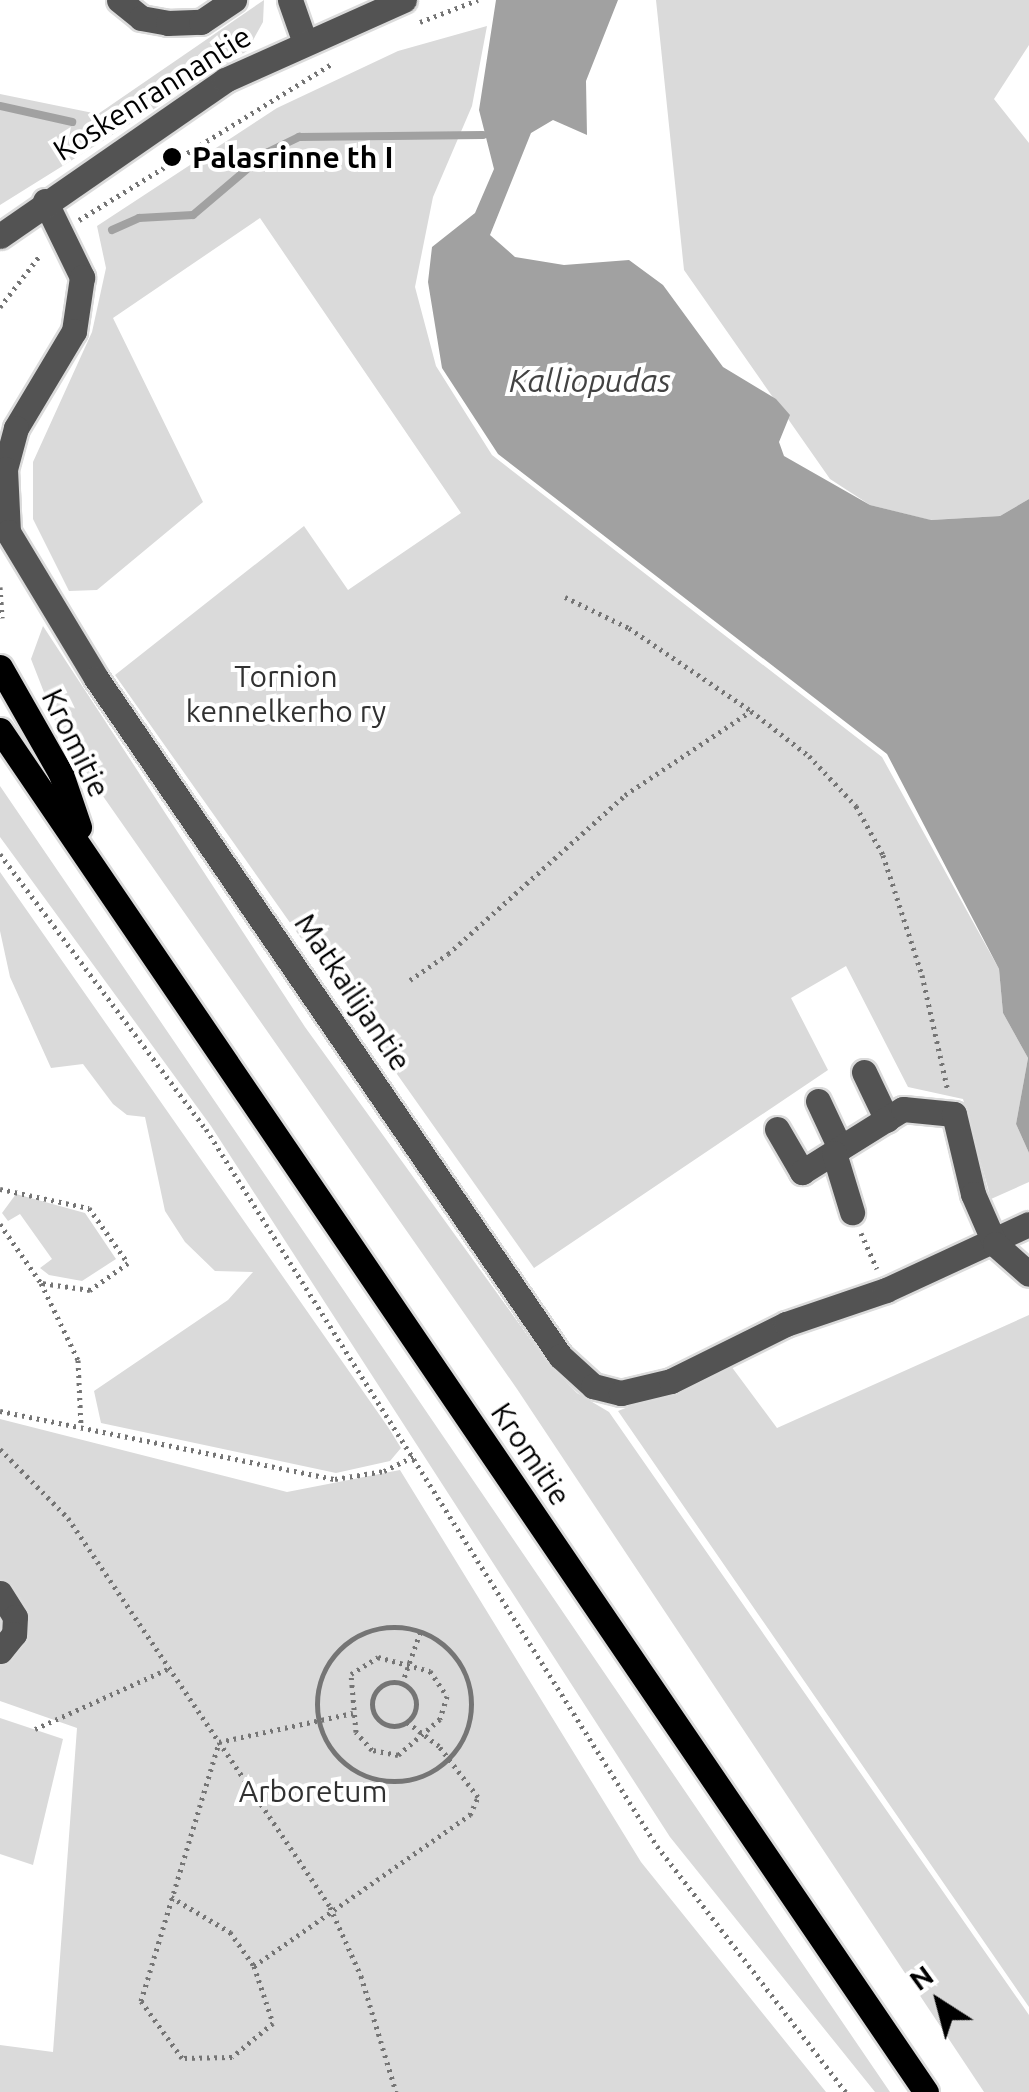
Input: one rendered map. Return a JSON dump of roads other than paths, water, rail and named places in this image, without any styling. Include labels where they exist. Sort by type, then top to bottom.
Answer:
[{"type":"main road","name":"Kromitie","points":[[0,667],[61,774],[88,850]]},
{"type":"main road","name":"Kromitie","points":[[0,730],[88,850],[154,959],[926,2092]]},
{"type":"street","points":[[119,0],[141,18],[168,23],[201,22],[234,0]]},
{"type":"street","points":[[290,0],[304,40]]},
{"type":"street","name":"Koskenrannantie","points":[[0,236],[210,89],[304,40],[408,12]]},
{"type":"street","name":"Matkailijantie","points":[[45,201],[65,230],[82,277],[74,331],[16,428],[6,469],[8,532],[96,678],[560,1356],[594,1386],[621,1393],[671,1381],[786,1324],[886,1290],[995,1244],[1029,1224]]},
{"type":"street","points":[[864,1072],[887,1120]]},
{"type":"street","points":[[818,1101],[837,1150],[852,1212]]},
{"type":"street","points":[[777,1129],[802,1172],[887,1120],[924,1107],[954,1114],[973,1194],[995,1244],[1029,1274]]},
{"type":"street","points":[[0,1593],[16,1617],[14,1634],[0,1651]]},
{"type":"water","name":"Kalliopudas","points":[[496,0],[618,0],[586,81],[587,135],[553,120],[531,133],[490,235],[515,257],[564,265],[629,260],[663,285],[723,367],[776,399],[790,415],[779,442],[784,456],[870,505],[931,520],[1000,516],[1029,499],[1029,1153],[1016,1124],[1028,1058],[1003,1013],[999,969],[887,754],[498,454],[442,368],[428,282],[432,247],[475,213],[494,169],[479,110]]},
{"type":"waterway","points":[[0,106],[72,122]]},
{"type":"waterway","points":[[112,230],[139,218],[193,215],[266,153],[299,137],[483,135]]},
{"type":"place","name":"Palasrinne th I","points":[[172,157]]},
{"type":"park label","name":"Tornion kennelkerho ry","points":[[286,693]]},
{"type":"park label","name":"Arboretum","points":[[313,1791]]}]
